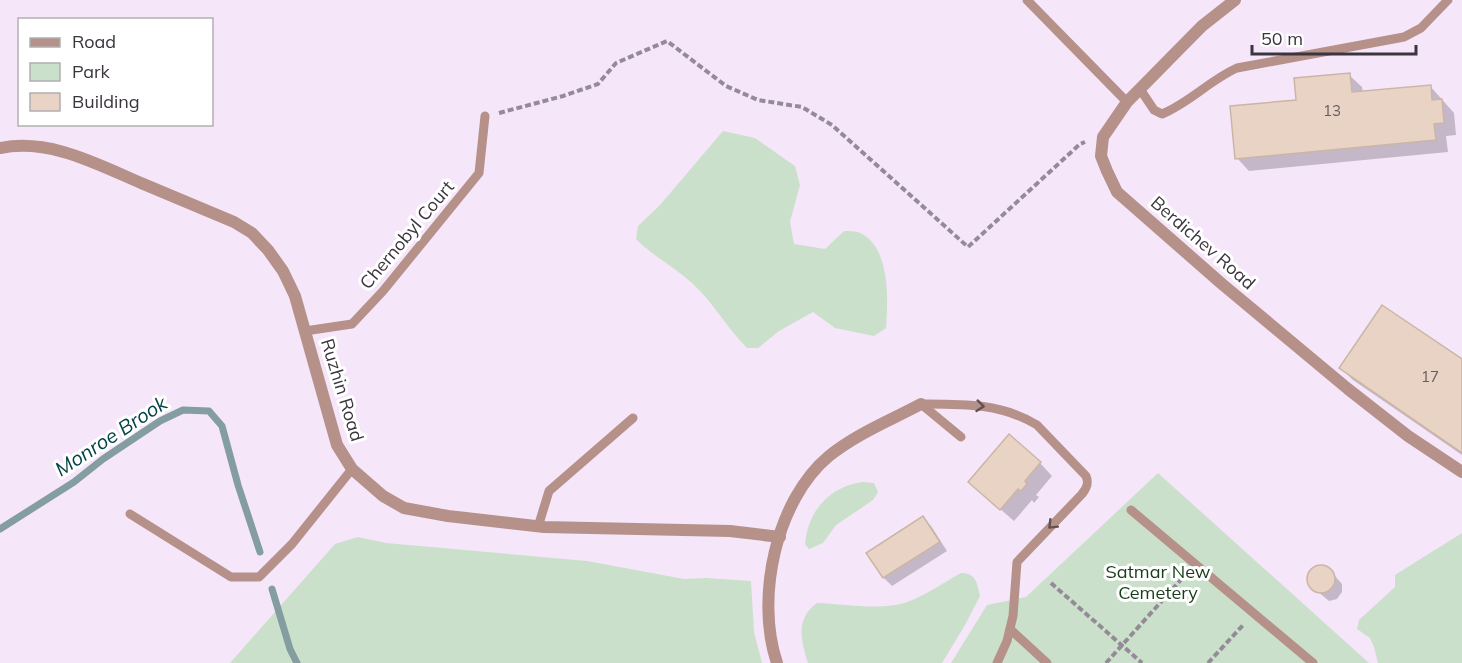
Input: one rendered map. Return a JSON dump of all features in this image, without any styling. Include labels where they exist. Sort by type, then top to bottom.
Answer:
[{"type":"street","points":[[1103,137],[1127,102],[1202,26],[1234,0]]},
{"type":"street","name":"Berdichev Road","points":[[1103,137],[1101,156],[1117,192],[1222,284],[1348,389],[1408,436],[1462,472]]},
{"type":"street","name":"Ruzhin Road","points":[[0,148],[45,147],[77,156],[234,222],[252,233],[283,271],[295,296],[337,446],[352,469],[383,496],[404,508],[538,527],[730,531],[780,537]]},
{"type":"street","points":[[777,663],[769,621],[771,575],[787,515],[800,489],[824,461],[855,439],[921,404]]},
{"type":"lane","points":[[1027,0],[1127,102]]},
{"type":"lane","points":[[1140,89],[1154,110],[1162,114],[1181,104],[1222,74],[1237,68],[1404,37],[1421,28],[1448,0]]},
{"type":"lane","name":"Chernobyl Court","points":[[305,331],[352,324],[383,291],[479,173],[485,116]]},
{"type":"lane","points":[[921,404],[961,437]]},
{"type":"lane","points":[[921,404],[982,405],[1027,419],[1036,425],[1086,476],[1087,485],[1082,494],[1017,562],[1010,628],[997,663]]},
{"type":"lane","points":[[538,527],[549,490],[633,417]]},
{"type":"lane","points":[[130,514],[231,577],[259,577],[292,544],[352,469]]},
{"type":"lane","points":[[1131,510],[1313,663]]},
{"type":"lane","points":[[1010,628],[1047,663]]},
{"type":"path","points":[[485,116],[563,96],[597,84],[616,63],[667,41],[726,86],[758,100],[802,107],[832,125],[968,248],[1080,144],[1103,137]]},
{"type":"path","points":[[1106,663],[1195,563]]},
{"type":"path","points":[[1051,583],[1142,663]]},
{"type":"path","points":[[1208,663],[1254,613]]},
{"type":"green space","points":[[723,131],[755,138],[795,166],[800,185],[790,222],[794,244],[825,249],[844,231],[858,232],[869,239],[877,249],[885,275],[886,328],[874,336],[835,328],[813,312],[779,331],[758,348],[747,348],[700,290],[636,239],[638,226],[660,205]]},
{"type":"green space","name":"Satmar New Cemetery","points":[[1158,473],[1369,663],[951,663],[987,605],[1026,597]]},
{"type":"green space","points":[[862,482],[874,483],[878,492],[873,500],[836,525],[823,543],[809,549],[805,544],[807,532],[822,503],[840,489]]},
{"type":"green space","points":[[1462,533],[1462,663],[1378,663],[1370,638],[1357,629],[1359,620],[1395,587],[1395,575]]},
{"type":"green space","points":[[358,537],[386,543],[587,561],[684,579],[751,581],[754,632],[762,663],[230,663],[335,544]]},
{"type":"green space","points":[[961,573],[973,577],[980,596],[942,663],[808,663],[802,638],[803,623],[805,616],[817,603],[875,607],[897,605],[921,596]]},
{"type":"building","points":[[1350,73],[1352,92],[1431,85],[1432,100],[1442,99],[1444,123],[1434,124],[1436,140],[1235,159],[1230,106],[1296,100],[1294,78]]},
{"type":"building","points":[[1382,305],[1462,359],[1462,453],[1339,368]]},
{"type":"building","points":[[1009,434],[1041,462],[1025,481],[1027,484],[1021,491],[1018,489],[1000,510],[968,482]]},
{"type":"building","points":[[923,516],[940,542],[883,578],[866,553]]},
{"type":"building","points":[[1321,565],[1331,569],[1335,579],[1331,589],[1321,593],[1311,589],[1307,579],[1311,569]]},
{"type":"waterway","name":"Monroe Brook","points":[[0,529],[74,482],[103,459],[160,421],[183,410],[209,411],[222,426],[260,552]]},
{"type":"waterway","name":"Monroe Brook","points":[[272,589],[290,649],[297,663]]}]
